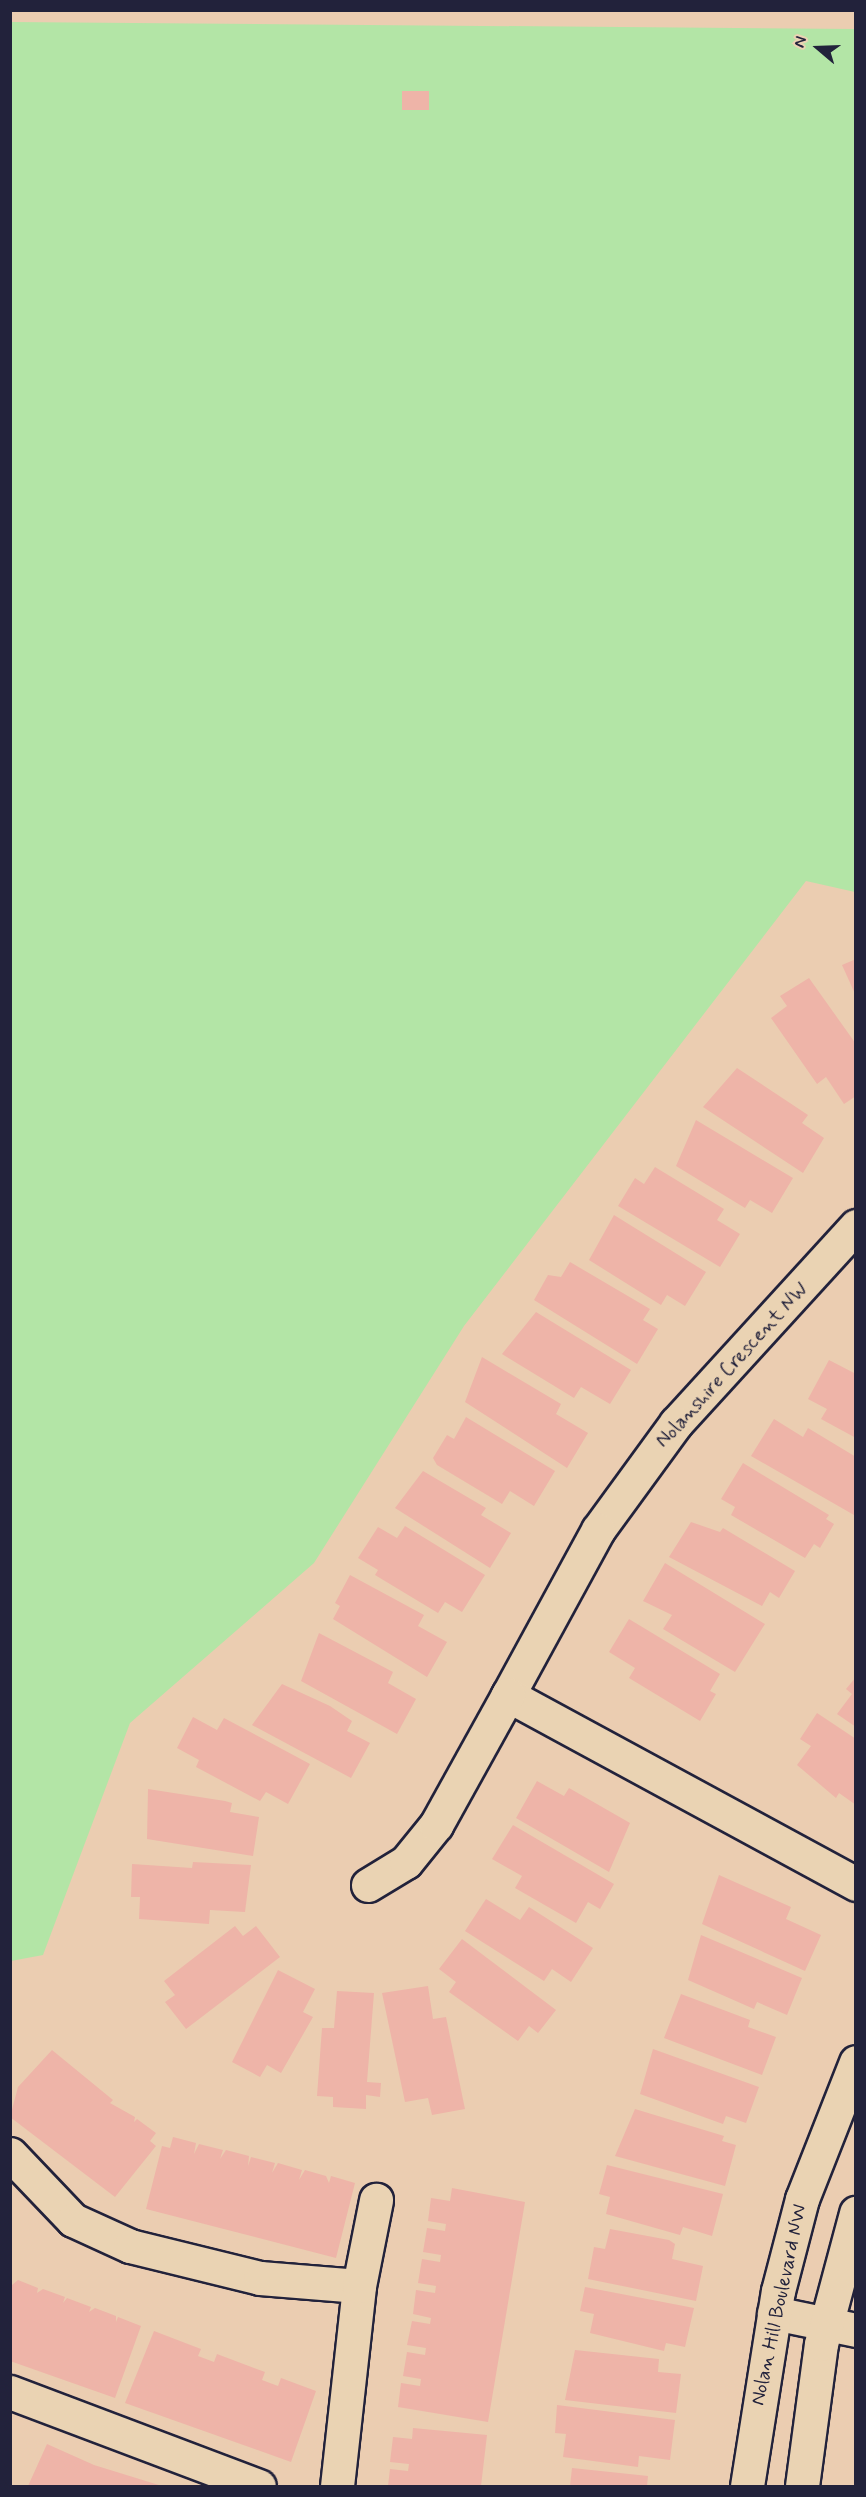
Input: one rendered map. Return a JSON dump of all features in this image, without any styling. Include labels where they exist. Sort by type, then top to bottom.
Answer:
[{"type":"street","name":"Nolanshire Crescent NW","points":[[368,1886],[406,1862],[436,1826],[598,1530],[676,1423],[855,1226]]},
{"type":"street","points":[[508,1695],[855,1884]]},
{"type":"street","name":"Nolan Hill Boulevard NW","points":[[747,2487],[774,2313],[802,2199],[855,2062]]},
{"type":"street","points":[[10,2154],[74,2220],[130,2246],[260,2278],[359,2286]]},
{"type":"street","points":[[336,2487],[359,2286],[376,2200]]},
{"type":"street","points":[[802,2487],[840,2327],[855,2212]]},
{"type":"street","points":[[774,2313],[840,2327]]},
{"type":"street","points":[[10,2392],[259,2487]]},
{"type":"green space","points":[[11,22],[855,29],[855,892],[806,881],[464,1326],[314,1563],[130,1723],[43,1955],[11,1961]]},
{"type":"building","points":[[402,91],[429,91],[429,110],[402,110]]},
{"type":"building","points":[[856,959],[856,996],[842,965]]},
{"type":"building","points":[[809,978],[856,1044],[856,1096],[844,1104],[826,1077],[817,1084],[771,1018],[787,1006],[780,996]]},
{"type":"building","points":[[737,1068],[808,1115],[802,1123],[824,1138],[803,1173],[703,1107]]},
{"type":"building","points":[[696,1120],[793,1178],[772,1213],[750,1200],[745,1208],[676,1166]]},
{"type":"building","points":[[655,1167],[724,1209],[717,1220],[740,1234],[720,1267],[618,1206],[635,1178],[644,1184]]},
{"type":"building","points":[[614,1215],[706,1272],[685,1306],[667,1295],[661,1305],[589,1260]]},
{"type":"building","points":[[570,1262],[650,1309],[643,1320],[658,1329],[637,1364],[534,1300],[548,1275],[561,1277]]},
{"type":"building","points":[[536,1312],[631,1370],[610,1404],[581,1387],[574,1398],[502,1354]]},
{"type":"building","points":[[482,1357],[561,1404],[556,1414],[588,1433],[567,1468],[465,1402]]},
{"type":"building","points":[[829,1360],[856,1374],[856,1438],[821,1419],[827,1409],[808,1399]]},
{"type":"building","points":[[466,1417],[555,1471],[534,1506],[510,1491],[502,1504],[437,1465],[433,1458],[447,1435],[454,1439]]},
{"type":"building","points":[[774,1419],[803,1437],[808,1428],[856,1457],[854,1515],[751,1456]]},
{"type":"building","points":[[743,1463],[829,1515],[826,1519],[834,1524],[820,1548],[814,1544],[805,1558],[731,1515],[735,1507],[721,1499]]},
{"type":"building","points":[[423,1471],[486,1508],[481,1515],[511,1533],[490,1568],[395,1508]]},
{"type":"building","points":[[691,1522],[720,1532],[723,1528],[795,1571],[779,1598],[770,1592],[762,1606],[669,1557]]},
{"type":"building","points":[[405,1526],[485,1575],[462,1612],[445,1602],[438,1613],[375,1575],[378,1570],[358,1558],[378,1527],[397,1538]]},
{"type":"building","points":[[665,1563],[765,1624],[735,1672],[663,1629],[672,1615],[643,1601]]},
{"type":"building","points":[[350,1575],[424,1615],[418,1626],[447,1642],[427,1677],[333,1619],[340,1606],[335,1603]]},
{"type":"building","points":[[629,1619],[720,1674],[710,1691],[716,1694],[700,1721],[629,1678],[635,1668],[609,1652]]},
{"type":"building","points":[[319,1633],[393,1672],[388,1683],[416,1699],[397,1734],[301,1681]]},
{"type":"building","points":[[856,1677],[856,1727],[837,1714],[852,1694],[846,1689]]},
{"type":"building","points":[[282,1684],[330,1706],[352,1721],[347,1731],[370,1743],[351,1778],[252,1725]]},
{"type":"building","points":[[817,1713],[856,1739],[856,1805],[839,1793],[836,1798],[797,1765],[811,1746],[800,1739]]},
{"type":"building","points":[[193,1717],[217,1730],[224,1718],[310,1764],[288,1804],[266,1792],[260,1801],[196,1767],[199,1760],[177,1748]]},
{"type":"building","points":[[537,1781],[564,1796],[569,1788],[630,1823],[609,1872],[516,1818]]},
{"type":"building","points":[[148,1789],[225,1801],[232,1803],[230,1812],[259,1817],[253,1856],[147,1839]]},
{"type":"building","points":[[513,1825],[614,1884],[600,1909],[588,1902],[576,1923],[515,1888],[522,1876],[492,1859]]},
{"type":"building","points":[[193,1862],[251,1865],[245,1912],[210,1910],[209,1924],[139,1919],[140,1897],[131,1897],[132,1864],[192,1868]]},
{"type":"building","points":[[719,1875],[791,1907],[786,1919],[821,1935],[805,1971],[702,1924]]},
{"type":"building","points":[[486,1899],[520,1920],[529,1907],[593,1948],[571,1982],[552,1969],[544,1981],[465,1931]]},
{"type":"building","points":[[235,1926],[243,1936],[256,1926],[280,1957],[186,2029],[165,2002],[175,1995],[164,1981]]},
{"type":"building","points":[[701,1935],[802,1978],[787,2015],[757,2002],[754,2009],[688,1980]]},
{"type":"building","points":[[462,1939],[556,2010],[538,2033],[529,2026],[518,2041],[449,1992],[456,1982],[439,1969]]},
{"type":"building","points":[[278,1970],[315,1989],[303,2012],[313,2017],[281,2073],[267,2065],[260,2077],[232,2062]]},
{"type":"building","points":[[428,1986],[433,2019],[446,2017],[465,2109],[432,2115],[428,2098],[405,2102],[382,1993]]},
{"type":"building","points":[[337,1991],[374,1993],[367,2082],[381,2083],[380,2097],[366,2095],[366,2109],[333,2107],[333,2097],[317,2096],[322,2028],[334,2028]]},
{"type":"building","points":[[681,1994],[750,2020],[748,2027],[776,2037],[762,2075],[664,2038]]},
{"type":"building","points":[[653,2049],[759,2087],[746,2123],[726,2116],[723,2124],[640,2094]]},
{"type":"building","points":[[52,2050],[113,2100],[110,2103],[135,2117],[134,2122],[137,2119],[156,2133],[150,2141],[156,2146],[115,2197],[10,2117],[18,2087]]},
{"type":"building","points":[[635,2109],[724,2136],[722,2141],[736,2145],[725,2186],[615,2156]]},
{"type":"building","points":[[173,2137],[196,2143],[194,2154],[199,2144],[223,2150],[220,2159],[226,2150],[249,2156],[248,2166],[251,2157],[275,2163],[272,2173],[278,2163],[302,2170],[299,2180],[305,2170],[326,2176],[329,2183],[331,2176],[355,2183],[336,2258],[146,2209],[162,2146],[170,2148]]},
{"type":"building","points":[[607,2165],[723,2194],[712,2236],[683,2227],[680,2235],[606,2214],[610,2197],[599,2194]]},
{"type":"building","points":[[452,2188],[525,2202],[488,2422],[398,2407],[401,2383],[420,2386],[421,2379],[403,2376],[407,2352],[425,2355],[426,2348],[407,2345],[412,2321],[430,2324],[431,2318],[413,2314],[416,2290],[435,2293],[436,2286],[418,2283],[422,2259],[440,2262],[441,2255],[423,2252],[427,2228],[445,2231],[446,2224],[428,2221],[431,2198],[450,2201]]},
{"type":"building","points":[[610,2229],[669,2240],[675,2244],[672,2259],[703,2266],[696,2301],[588,2279],[594,2247],[605,2249]]},
{"type":"building","points":[[10,2277],[12,2285],[18,2280],[38,2288],[37,2293],[43,2289],[65,2297],[63,2303],[67,2298],[91,2307],[89,2312],[95,2308],[116,2316],[116,2322],[118,2317],[141,2326],[115,2398],[10,2361]]},
{"type":"building","points":[[585,2287],[694,2308],[685,2347],[666,2343],[664,2351],[590,2333],[594,2314],[580,2311]]},
{"type":"building","points":[[154,2331],[201,2349],[198,2356],[214,2362],[217,2354],[265,2372],[262,2380],[278,2386],[281,2378],[316,2391],[291,2462],[125,2403]]},
{"type":"building","points":[[575,2350],[659,2359],[658,2372],[681,2374],[676,2413],[565,2400]]},
{"type":"building","points":[[557,2405],[675,2420],[670,2460],[639,2456],[638,2467],[563,2457],[566,2434],[555,2433]]},
{"type":"building","points":[[413,2428],[487,2435],[481,2486],[388,2486],[390,2469],[408,2471],[409,2464],[390,2462],[393,2437],[412,2439]]},
{"type":"building","points":[[47,2444],[94,2465],[162,2486],[28,2486]]},
{"type":"building","points":[[572,2468],[648,2476],[647,2486],[570,2486]]}]
